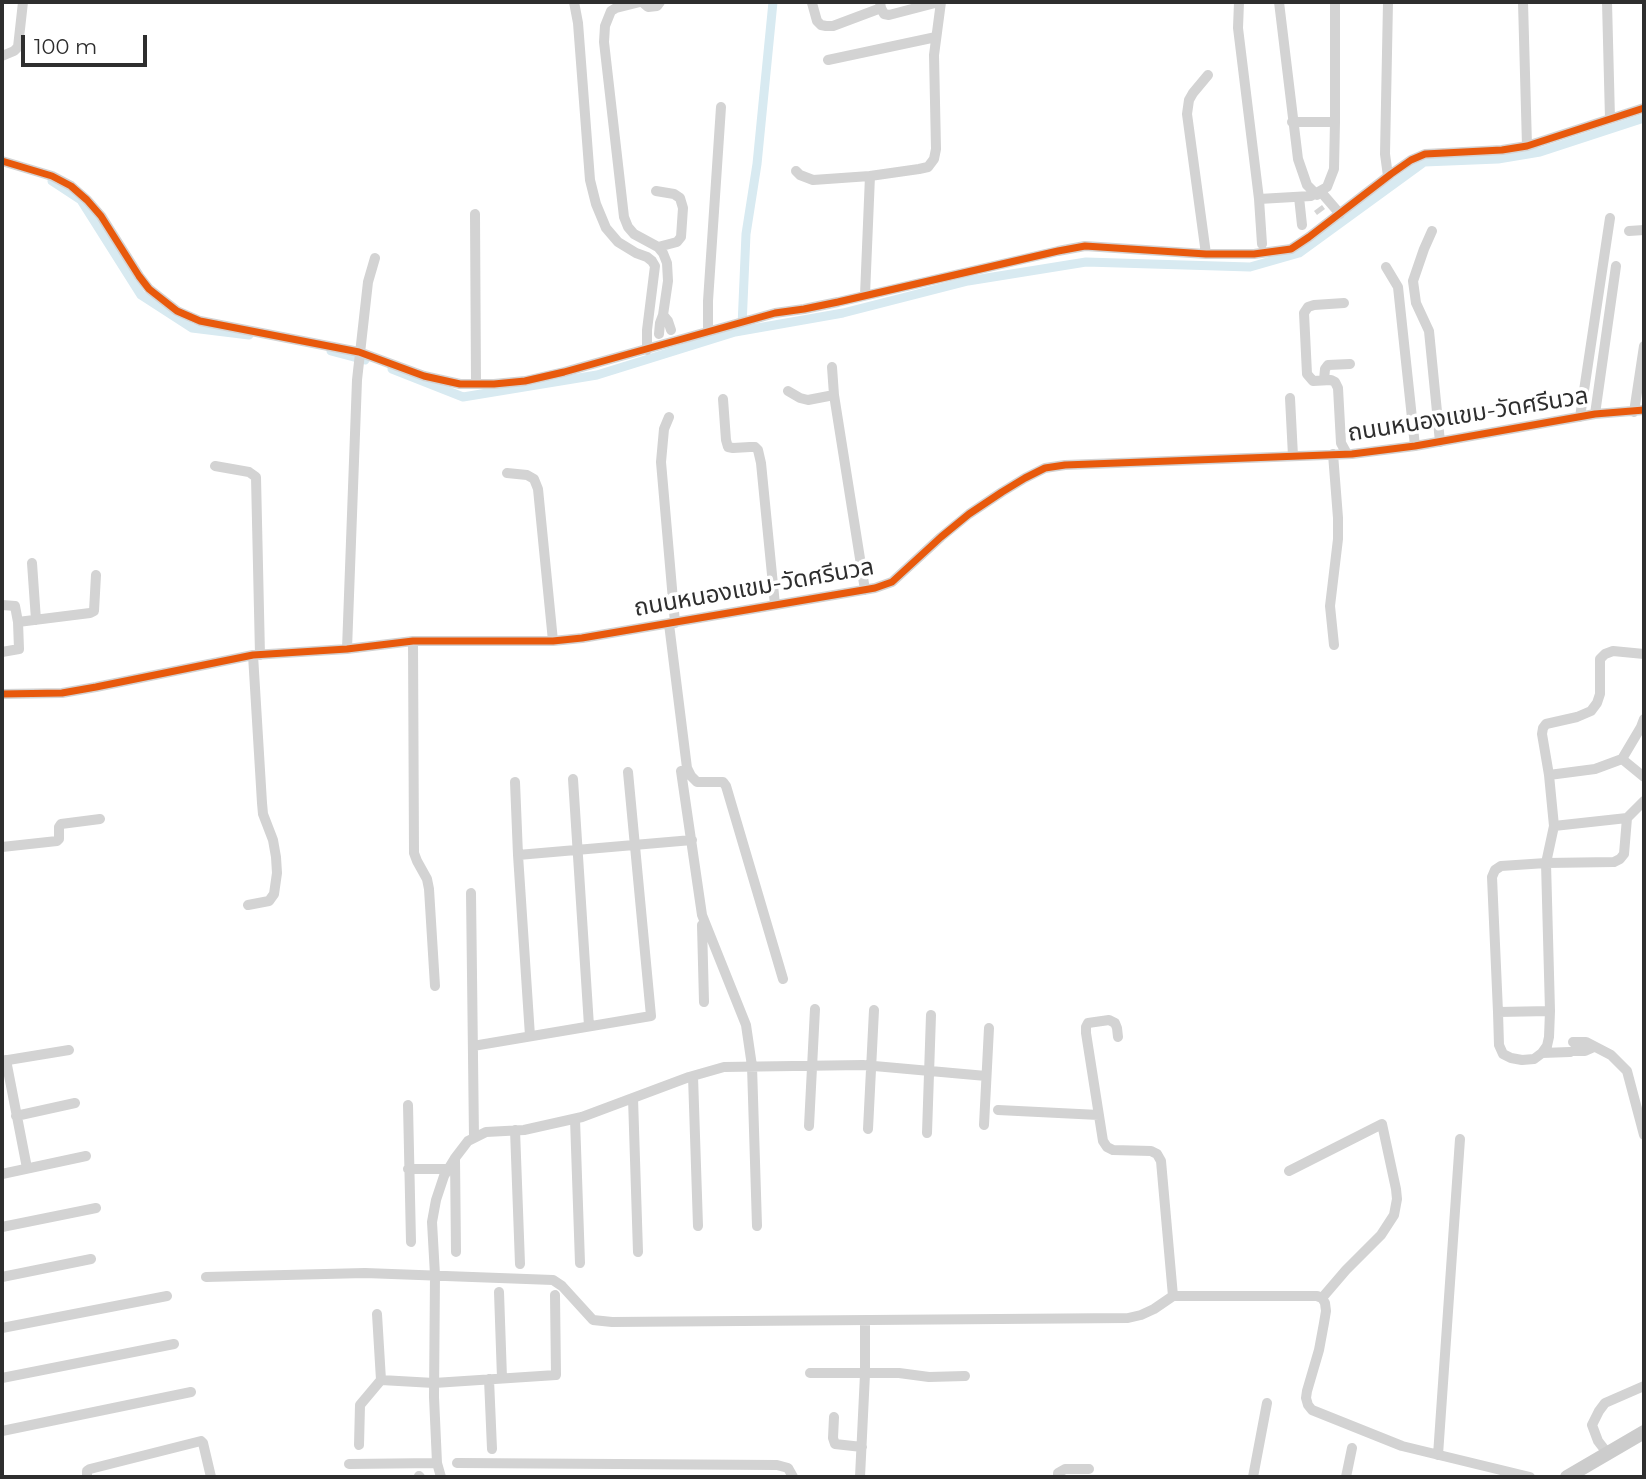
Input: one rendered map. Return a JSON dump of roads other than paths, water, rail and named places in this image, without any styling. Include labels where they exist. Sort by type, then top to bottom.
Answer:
[{"type":"main road","points":[[1567,1477],[1644,1432]]},
{"type":"street","points":[[2,57],[18,47],[23,2]]},
{"type":"street","points":[[574,2],[578,23],[590,180],[596,204],[606,228],[618,243],[647,257],[655,266],[647,350]]},
{"type":"street","points":[[660,2],[657,6],[648,7],[641,2],[610,7],[604,42],[624,217],[628,228],[657,247],[667,263],[668,281],[660,323],[660,339]]},
{"type":"street","points":[[796,171],[813,180],[870,176],[928,167],[934,159],[936,149],[934,55],[940,2],[889,15],[884,14],[881,5],[833,26],[821,25],[817,21],[812,3]]},
{"type":"street","points":[[1239,2],[1238,28],[1262,244]]},
{"type":"street","points":[[1279,2],[1298,159],[1302,176],[1327,223]]},
{"type":"street","points":[[1259,199],[1312,195],[1327,187],[1334,169],[1335,2]]},
{"type":"street","points":[[1388,2],[1385,154],[1388,176]]},
{"type":"street","points":[[1523,2],[1527,146]]},
{"type":"street","points":[[1607,2],[1610,119]]},
{"type":"street","points":[[828,60],[936,37]]},
{"type":"street","points":[[1206,254],[1187,114],[1189,100],[1208,75]]},
{"type":"street","points":[[708,331],[722,107]]},
{"type":"street","points":[[2,160],[52,176],[71,186],[101,216],[149,289],[177,311],[200,321],[358,357],[424,376],[460,384],[476,384],[526,381],[647,350],[660,339],[672,336],[708,331],[775,313],[827,304],[1085,246],[1206,254],[1254,254],[1291,249],[1388,176],[1425,154],[1527,146],[1644,108]]},
{"type":"street","points":[[1292,122],[1335,122]]},
{"type":"street","points":[[865,295],[870,176]]},
{"type":"street","points":[[656,191],[674,194],[680,198],[683,208],[681,237],[677,242],[657,247]]},
{"type":"street","points":[[1312,195],[1340,214]]},
{"type":"street","points":[[1302,225],[1312,195]]},
{"type":"street","points":[[475,214],[476,384]]},
{"type":"street","points":[[1580,417],[1609,218]]},
{"type":"street","points":[[1629,231],[1644,230]]},
{"type":"street","points":[[1433,231],[1413,281],[1416,303],[1429,331],[1440,442]]},
{"type":"street","points":[[347,649],[356,380],[369,273],[375,258]]},
{"type":"street","points":[[1595,414],[1616,266]]},
{"type":"street","points":[[1386,267],[1398,287],[1415,446]]},
{"type":"street","points":[[1344,303],[1314,305],[1308,307],[1304,313],[1307,374],[1314,381],[1331,380],[1338,388],[1341,443],[1346,454]]},
{"type":"street","points":[[663,315],[668,321],[672,336]]},
{"type":"street","points":[[1639,411],[1644,346]]},
{"type":"street","points":[[1324,380],[1328,365],[1350,365]]},
{"type":"street","points":[[832,367],[864,590]]},
{"type":"street","points":[[788,391],[808,400],[834,395]]},
{"type":"street","points":[[1290,398],[1293,456]]},
{"type":"street","points":[[723,399],[728,447],[755,447],[758,450],[775,606]]},
{"type":"street","name":"ถนนหนองแขม-วัดศรีนวล","points":[[2,694],[62,693],[257,655],[413,641],[553,641],[864,590],[892,582],[969,514],[1045,468],[1346,454],[1440,442],[1595,414],[1639,411]]},
{"type":"street","points":[[668,418],[664,429],[661,462],[672,623],[687,768],[697,782],[723,782],[726,786],[783,979]]},
{"type":"street","points":[[1333,454],[1338,539],[1329,606],[1334,645]]},
{"type":"street","points":[[215,466],[249,472],[256,477],[257,655],[262,803],[263,814],[273,840],[276,873],[274,894],[269,901],[248,905]]},
{"type":"street","points":[[508,474],[527,475],[534,479],[538,489],[553,641]]},
{"type":"street","points":[[32,563],[36,620]]},
{"type":"street","points":[[18,622],[90,614],[94,611],[96,575]]},
{"type":"street","points":[[2,605],[15,606],[19,649],[2,652]]},
{"type":"street","points":[[413,641],[414,853],[429,889],[435,986]]},
{"type":"street","points":[[1627,818],[1624,854],[1614,862],[1546,863],[1501,866],[1495,870],[1492,877],[1499,1045],[1503,1054],[1522,1060],[1534,1059],[1547,1046],[1549,1037],[1546,863],[1554,826],[1543,728],[1546,724],[1591,711],[1600,694],[1601,659],[1605,654],[1613,651],[1644,654]]},
{"type":"street","points":[[1549,775],[1595,769],[1622,759],[1644,719]]},
{"type":"street","points":[[1622,759],[1644,777]]},
{"type":"street","points":[[681,771],[702,915],[704,1002]]},
{"type":"street","points":[[473,1046],[651,1016],[628,772]]},
{"type":"street","points":[[573,779],[589,1027]]},
{"type":"street","points":[[515,782],[530,1036]]},
{"type":"street","points":[[1554,826],[1627,818],[1644,802]]},
{"type":"street","points":[[2,847],[57,841],[61,824],[100,819]]},
{"type":"street","points":[[518,855],[692,840]]},
{"type":"street","points":[[471,893],[474,1138]]},
{"type":"street","points":[[702,915],[746,1025],[752,1066],[758,1226]]},
{"type":"street","points":[[809,1126],[815,1009]]},
{"type":"street","points":[[867,1129],[874,1010]]},
{"type":"street","points":[[1498,1012],[1550,1011]]},
{"type":"street","points":[[927,1133],[931,1015]]},
{"type":"street","points":[[1118,1037],[1117,1028],[1109,1020],[1088,1023],[1086,1027],[1103,1141],[1113,1150],[1151,1151],[1157,1154],[1161,1161],[1177,1296]]},
{"type":"street","points":[[984,1125],[989,1028]]},
{"type":"street","points":[[1549,1037],[1571,1046]]},
{"type":"street","points":[[1542,1053],[1586,1042],[1611,1055],[1627,1071],[1644,1135]]},
{"type":"street","points":[[27,1168],[4,1060],[69,1050]]},
{"type":"street","points":[[441,1477],[437,1463],[434,1383],[435,1275],[432,1222],[444,1176],[468,1141],[486,1132],[515,1130],[575,1119],[724,1067],[871,1066],[986,1076]]},
{"type":"street","points":[[693,1076],[698,1226]]},
{"type":"street","points":[[633,1098],[638,1252]]},
{"type":"street","points":[[16,1116],[75,1103]]},
{"type":"street","points":[[408,1105],[411,1242]]},
{"type":"street","points":[[998,1110],[1099,1115]]},
{"type":"street","points":[[575,1119],[580,1263]]},
{"type":"street","points":[[1289,1171],[1382,1124],[1396,1189],[1394,1215],[1381,1235],[1322,1298]]},
{"type":"street","points":[[515,1130],[520,1264]]},
{"type":"street","points":[[1438,1455],[1460,1139]]},
{"type":"street","points":[[2,1174],[86,1156]]},
{"type":"street","points":[[455,1157],[456,1252]]},
{"type":"street","points":[[408,1169],[448,1169]]},
{"type":"street","points":[[2,1227],[96,1208]]},
{"type":"street","points":[[2,1277],[91,1259]]},
{"type":"street","points":[[206,1277],[365,1273],[553,1280],[562,1286],[593,1320],[603,1322],[1128,1318],[1141,1315],[1177,1296],[1317,1296],[1325,1303],[1326,1311],[1306,1398],[1312,1410],[1402,1446],[1530,1477]]},
{"type":"street","points":[[499,1292],[502,1378]]},
{"type":"street","points":[[381,1380],[434,1383],[556,1375],[555,1294]]},
{"type":"street","points":[[2,1328],[167,1296]]},
{"type":"street","points":[[359,1445],[360,1405],[381,1380],[377,1314]]},
{"type":"street","points":[[860,1477],[865,1321]]},
{"type":"street","points":[[2,1378],[174,1344]]},
{"type":"street","points":[[810,1373],[965,1376]]},
{"type":"street","points":[[489,1379],[492,1449]]},
{"type":"street","points":[[1608,1454],[1598,1441],[1592,1425],[1599,1411],[1605,1403],[1644,1387]]},
{"type":"street","points":[[2,1431],[191,1392]]},
{"type":"street","points":[[1253,1477],[1267,1404]]},
{"type":"street","points":[[834,1417],[835,1444],[862,1447]]},
{"type":"street","points":[[87,1477],[87,1471],[90,1469],[201,1441],[211,1477]]},
{"type":"street","points":[[1346,1477],[1352,1448]]},
{"type":"street","points":[[349,1464],[437,1463]]},
{"type":"street","points":[[457,1463],[777,1465],[788,1468],[793,1477]]},
{"type":"street","points":[[1058,1477],[1058,1473],[1065,1469],[1089,1469]]},
{"type":"waterway","points":[[742,326],[746,234],[757,164],[773,2]]},
{"type":"waterway","points":[[392,369],[463,397],[597,375],[735,332],[843,313],[968,281],[1086,262],[1250,267],[1299,253],[1424,162],[1498,159],[1540,152],[1644,118]]},
{"type":"waterway","points":[[52,181],[81,200],[141,295],[192,328],[249,335]]},
{"type":"waterway","points":[[331,351],[365,360]]},
{"type":"tunnel","points":[[1318,208],[1321,212]]}]
